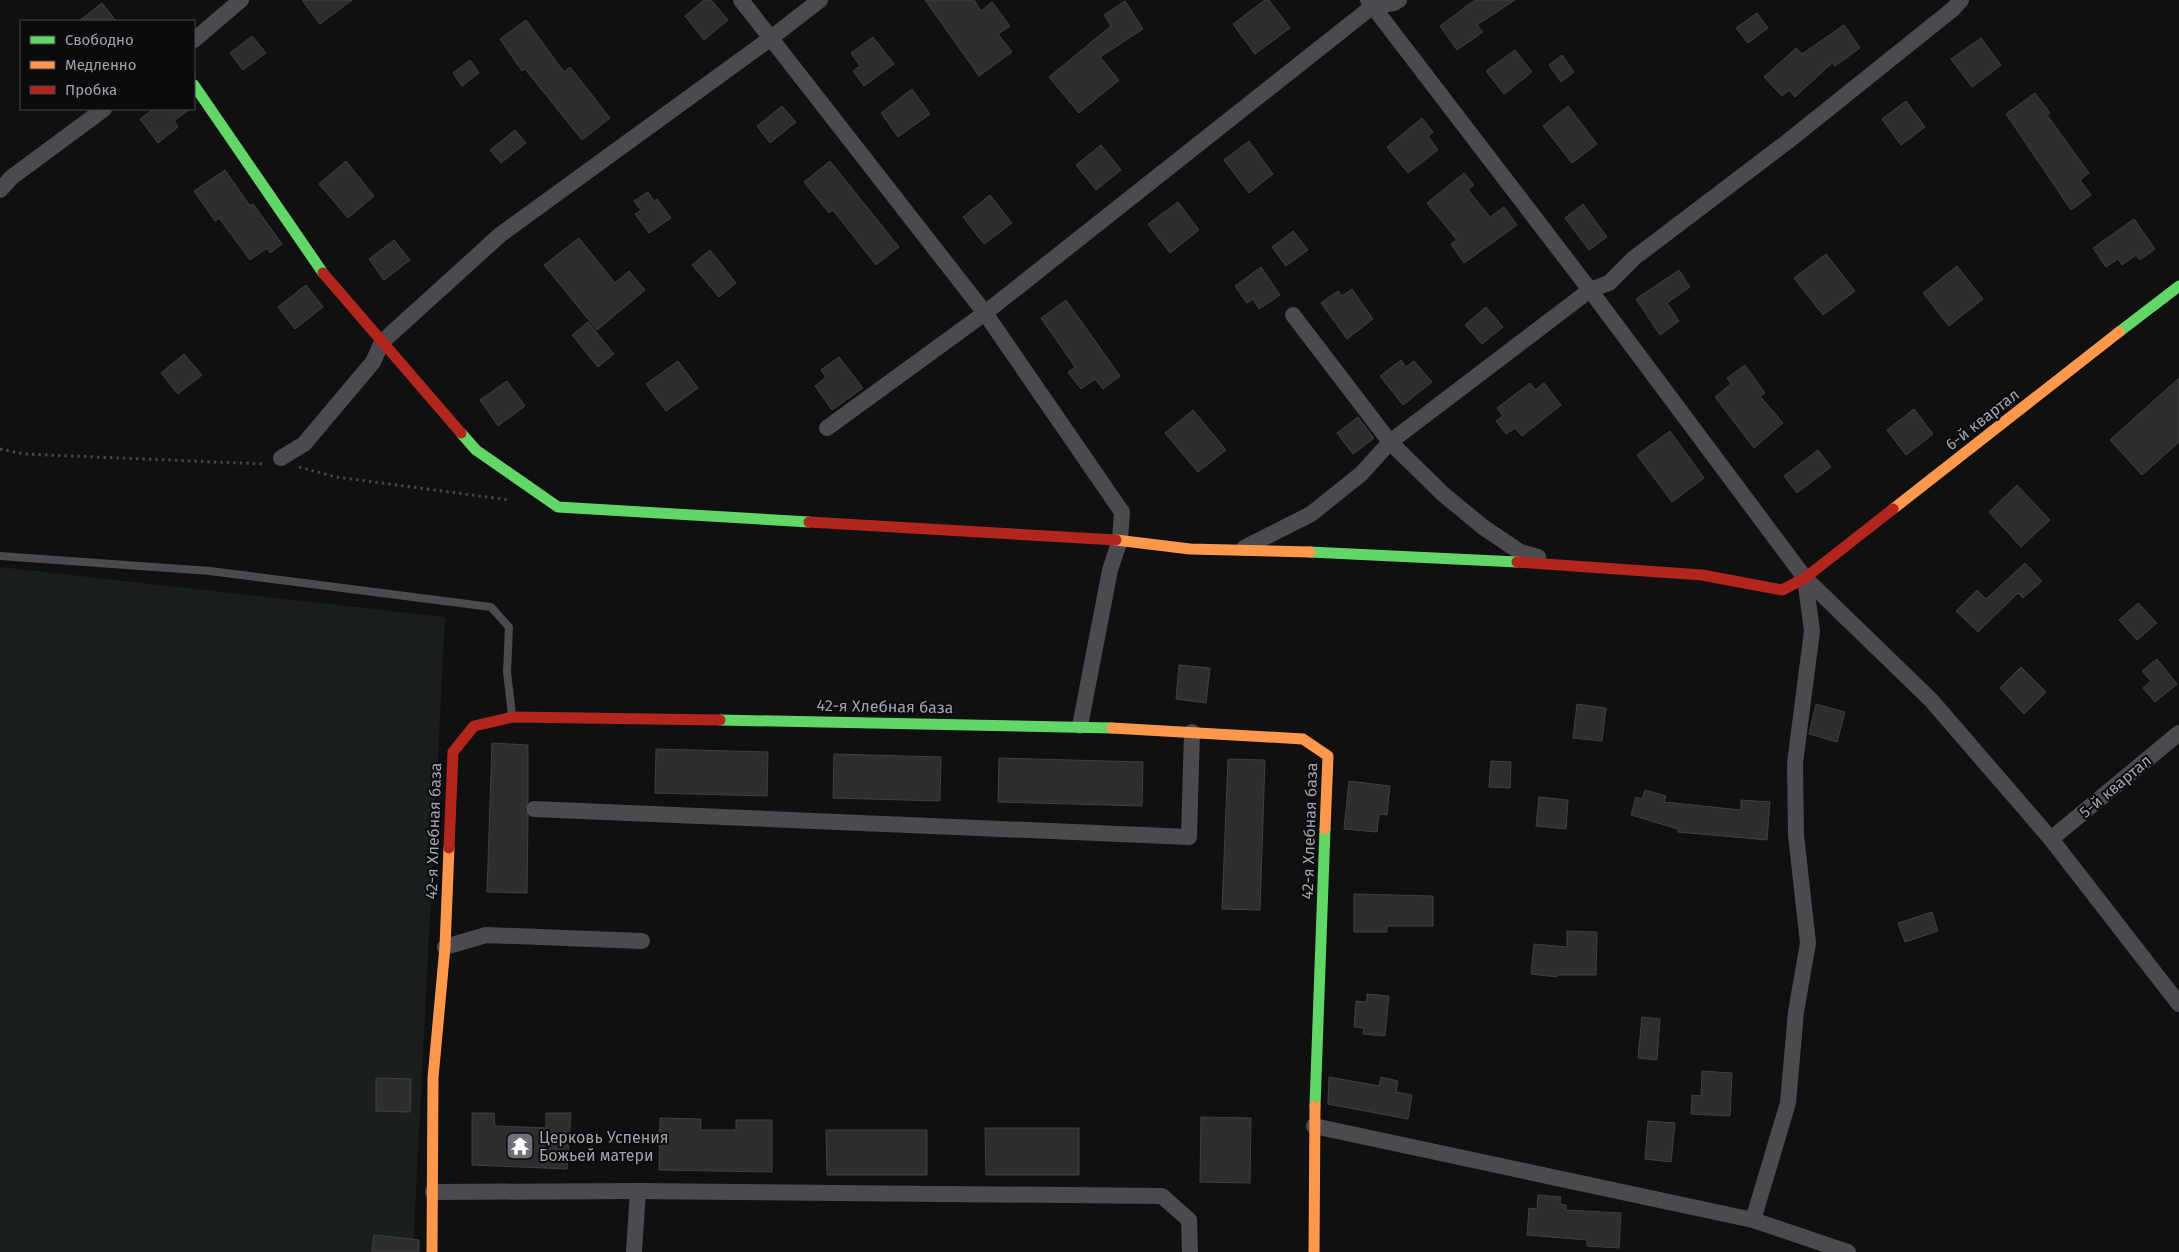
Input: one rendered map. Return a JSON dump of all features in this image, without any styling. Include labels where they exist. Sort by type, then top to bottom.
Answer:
[{"type":"street","points":[[195,39],[241,0]]},
{"type":"street","points":[[741,0],[985,313],[1122,512],[1120,540],[1110,570],[1080,726]]},
{"type":"street","points":[[281,458],[304,444],[374,362],[382,342],[500,235],[771,38],[820,0]]},
{"type":"street","points":[[827,428],[985,313],[1370,3],[1394,3],[1399,0]]},
{"type":"street","points":[[1242,549],[1311,514],[1362,474],[1390,442],[1590,290],[1610,282],[1634,258],[1794,136],[1953,9],[1961,0]]},
{"type":"street","points":[[1370,3],[1590,290],[1805,578],[1931,700],[2051,839],[2179,1004]]},
{"type":"street","name":"6-й квартал","points":[[195,85],[328,280],[476,450],[558,507],[1120,540],[1190,549],[1242,549],[1560,564],[1702,575],[1782,590],[1805,578],[2179,286]]},
{"type":"street","points":[[0,190],[12,177],[103,110]]},
{"type":"street","points":[[1293,315],[1390,442],[1443,494],[1483,527],[1520,552],[1560,564]]},
{"type":"street","points":[[1753,1220],[1788,1103],[1796,1012],[1808,943],[1796,835],[1795,772],[1812,631],[1805,578]]},
{"type":"street","name":"42-я Хлебная база","points":[[432,1252],[433,1078],[445,946],[453,752],[474,726],[513,717],[1080,726],[1303,739],[1328,756],[1314,1126],[1314,1252]]},
{"type":"street","points":[[534,809],[1189,837],[1192,732]]},
{"type":"street","name":"5-й квартал","points":[[2051,839],[2179,733]]},
{"type":"street","points":[[445,946],[486,935],[642,941]]},
{"type":"street","points":[[1314,1126],[1753,1220],[1848,1252]]},
{"type":"street","points":[[433,1192],[638,1191],[1162,1196],[1189,1220],[1190,1252]]},
{"type":"street","points":[[634,1252],[638,1191]]},
{"type":"lane","points":[[0,556],[210,570],[491,607],[509,627],[507,672],[513,717]]},
{"type":"shaded area","points":[[0,567],[445,617],[413,1252],[0,1252]]},
{"type":"building","points":[[302,0],[352,0],[320,24]]},
{"type":"building","points":[[704,0],[711,0],[728,20],[704,40],[685,16]]},
{"type":"building","points":[[925,0],[974,0],[981,11],[992,2],[1010,26],[998,34],[1012,52],[979,76]]},
{"type":"building","points":[[1265,0],[1269,0],[1290,28],[1255,54],[1233,24]]},
{"type":"building","points":[[1475,0],[1515,0],[1477,25],[1483,32],[1457,50],[1440,26]]},
{"type":"building","points":[[1125,1],[1143,29],[1100,57],[1119,80],[1079,113],[1049,77],[1111,26],[1104,15]]},
{"type":"building","points":[[102,3],[115,20],[80,20]]},
{"type":"building","points":[[1757,13],[1768,28],[1748,43],[1736,28]]},
{"type":"building","points":[[526,20],[564,72],[570,67],[610,118],[582,140],[525,69],[522,71],[500,39]]},
{"type":"building","points":[[1844,25],[1860,48],[1835,66],[1832,63],[1795,97],[1789,90],[1782,96],[1764,77],[1796,48],[1802,54]]},
{"type":"building","points":[[252,36],[266,53],[243,70],[230,53]]},
{"type":"building","points":[[873,37],[894,64],[864,86],[853,71],[860,66],[851,53]]},
{"type":"building","points":[[1981,38],[2001,65],[1972,87],[1951,59]]},
{"type":"building","points":[[1515,50],[1532,72],[1504,94],[1486,71]]},
{"type":"building","points":[[1562,55],[1574,72],[1561,82],[1549,65]]},
{"type":"building","points":[[470,60],[479,73],[462,86],[453,73]]},
{"type":"building","points":[[912,89],[930,114],[898,137],[881,113]]},
{"type":"building","points":[[2035,93],[2050,113],[2047,115],[2089,173],[2080,180],[2091,195],[2071,210],[2006,114]]},
{"type":"building","points":[[1906,101],[1925,127],[1901,145],[1882,119]]},
{"type":"building","points":[[782,106],[796,122],[770,143],[757,126]]},
{"type":"building","points":[[1568,106],[1597,144],[1572,163],[1543,126]]},
{"type":"building","points":[[153,110],[189,110],[174,121],[178,127],[158,143],[140,119]]},
{"type":"building","points":[[1422,118],[1433,132],[1428,136],[1438,150],[1408,173],[1387,147]]},
{"type":"building","points":[[515,130],[526,143],[501,163],[490,150]]},
{"type":"building","points":[[1249,141],[1273,174],[1249,193],[1224,160]]},
{"type":"building","points":[[1101,145],[1121,170],[1096,190],[1076,165]]},
{"type":"building","points":[[346,161],[374,196],[348,218],[319,184]]},
{"type":"building","points":[[830,161],[899,247],[876,265],[833,210],[829,213],[804,182]]},
{"type":"building","points":[[225,170],[250,206],[253,204],[282,244],[270,253],[267,248],[250,260],[219,218],[215,221],[194,191]]},
{"type":"building","points":[[1464,173],[1474,185],[1468,190],[1490,217],[1504,207],[1517,225],[1464,263],[1451,244],[1457,240],[1427,203]]},
{"type":"building","points":[[648,192],[654,201],[657,199],[671,218],[649,233],[635,214],[641,210],[634,201]]},
{"type":"building","points":[[990,195],[1012,223],[984,244],[963,217]]},
{"type":"building","points":[[1178,202],[1199,230],[1170,253],[1148,224]]},
{"type":"building","points":[[1583,204],[1607,237],[1589,250],[1565,218]]},
{"type":"building","points":[[2134,219],[2155,249],[2140,260],[2136,255],[2122,265],[2118,259],[2106,267],[2093,248]]},
{"type":"building","points":[[1293,231],[1308,250],[1286,266],[1272,247]]},
{"type":"building","points":[[579,238],[615,283],[629,271],[645,290],[597,330],[544,265]]},
{"type":"building","points":[[394,240],[410,260],[384,280],[369,259]]},
{"type":"building","points":[[710,250],[736,283],[719,297],[692,265]]},
{"type":"building","points":[[1826,254],[1855,291],[1823,315],[1794,278]]},
{"type":"building","points":[[1957,266],[1983,299],[1949,326],[1923,293]]},
{"type":"building","points":[[1261,267],[1280,295],[1259,309],[1253,299],[1247,303],[1235,286]]},
{"type":"building","points":[[1679,270],[1690,287],[1667,303],[1679,321],[1660,335],[1636,299]]},
{"type":"building","points":[[306,285],[323,307],[295,329],[278,307]]},
{"type":"building","points":[[1352,289],[1373,319],[1347,339],[1321,303],[1338,291],[1342,296]]},
{"type":"building","points":[[1066,300],[1120,376],[1103,389],[1095,379],[1081,389],[1068,372],[1075,367],[1041,318]]},
{"type":"building","points":[[1486,307],[1503,327],[1482,344],[1465,325]]},
{"type":"building","points":[[588,322],[614,354],[598,367],[572,335]]},
{"type":"building","points":[[184,354],[202,375],[178,394],[161,373]]},
{"type":"building","points":[[839,357],[863,388],[832,410],[815,386],[826,377],[821,370]]},
{"type":"building","points":[[1401,360],[1406,367],[1414,361],[1432,382],[1403,405],[1380,376]]},
{"type":"building","points":[[678,361],[698,388],[666,411],[646,384]]},
{"type":"building","points":[[1745,365],[1765,393],[1760,396],[1783,423],[1754,448],[1715,397],[1731,384],[1727,378]]},
{"type":"building","points":[[2179,378],[2179,442],[2142,475],[2110,440]]},
{"type":"building","points":[[507,381],[525,406],[498,426],[480,400]]},
{"type":"building","points":[[1530,383],[1535,390],[1544,383],[1561,405],[1522,436],[1515,428],[1506,434],[1496,421],[1503,416],[1497,408]]},
{"type":"building","points":[[1914,409],[1933,434],[1906,455],[1887,430]]},
{"type":"building","points":[[1193,410],[1226,450],[1198,472],[1165,433]]},
{"type":"building","points":[[1358,417],[1374,438],[1353,454],[1337,433]]},
{"type":"building","points":[[1670,431],[1704,478],[1672,502],[1637,455]]},
{"type":"building","points":[[1818,450],[1831,467],[1797,493],[1784,476]]},
{"type":"building","points":[[2017,485],[2050,520],[2021,547],[1989,512]]},
{"type":"building","points":[[2025,563],[2042,581],[2023,598],[2018,593],[1978,632],[1956,611],[1977,590],[1986,599]]},
{"type":"building","points":[[2138,603],[2157,623],[2137,640],[2119,620]]},
{"type":"building","points":[[2157,659],[2177,684],[2155,702],[2143,688],[2151,681],[2142,671]]},
{"type":"building","points":[[1179,665],[1210,668],[1206,703],[1176,699]]},
{"type":"building","points":[[2021,667],[2046,692],[2024,714],[2000,688]]},
{"type":"building","points":[[1577,704],[1606,708],[1602,741],[1573,738]]},
{"type":"building","points":[[1816,704],[1845,712],[1837,742],[1809,734]]},
{"type":"building","points":[[492,743],[528,745],[528,802],[524,809],[528,816],[527,893],[487,892]]},
{"type":"building","points":[[656,749],[768,752],[767,796],[655,793]]},
{"type":"building","points":[[834,754],[941,757],[940,801],[833,798]]},
{"type":"building","points":[[999,758],[1143,762],[1142,806],[998,802]]},
{"type":"building","points":[[1228,759],[1265,760],[1260,910],[1222,909]]},
{"type":"building","points":[[1491,761],[1511,762],[1510,788],[1489,787]]},
{"type":"building","points":[[1349,781],[1390,786],[1387,815],[1379,814],[1377,832],[1344,829]]},
{"type":"building","points":[[1645,790],[1666,796],[1664,802],[1741,810],[1741,800],[1770,802],[1767,840],[1678,832],[1678,829],[1631,815],[1636,797],[1642,799]]},
{"type":"building","points":[[1539,797],[1568,800],[1566,829],[1536,826]]},
{"type":"building","points":[[1354,894],[1433,896],[1433,926],[1387,926],[1387,932],[1354,932]]},
{"type":"building","points":[[1932,912],[1938,931],[1905,942],[1898,923]]},
{"type":"building","points":[[1567,931],[1597,932],[1596,975],[1557,975],[1557,977],[1531,974],[1534,944],[1567,947]]},
{"type":"building","points":[[1367,994],[1389,996],[1385,1036],[1363,1034],[1364,1028],[1354,1027],[1356,1001],[1367,1002]]},
{"type":"building","points":[[1642,1017],[1660,1019],[1657,1060],[1638,1058]]},
{"type":"building","points":[[1702,1071],[1732,1073],[1730,1116],[1691,1114],[1692,1095],[1701,1096]]},
{"type":"building","points":[[1329,1077],[1379,1086],[1381,1077],[1398,1081],[1396,1092],[1412,1095],[1408,1119],[1328,1104]]},
{"type":"building","points":[[376,1078],[411,1079],[410,1112],[376,1111]]},
{"type":"building","name":"Церковь Успения Божьей матери","points":[[472,1113],[494,1113],[495,1126],[546,1128],[546,1113],[571,1113],[567,1169],[472,1165]]},
{"type":"building","points":[[1201,1117],[1251,1118],[1250,1183],[1200,1182]]},
{"type":"building","points":[[660,1118],[701,1119],[701,1130],[736,1130],[736,1120],[772,1120],[772,1172],[659,1170]]},
{"type":"building","points":[[1648,1121],[1675,1123],[1671,1162],[1645,1159]]},
{"type":"building","points":[[985,1128],[1079,1128],[1079,1175],[986,1175]]},
{"type":"building","points":[[826,1130],[927,1130],[927,1175],[827,1175]]},
{"type":"building","points":[[1538,1195],[1561,1197],[1560,1204],[1566,1205],[1566,1210],[1621,1213],[1619,1248],[1587,1246],[1587,1240],[1527,1235],[1529,1208],[1537,1209]]},
{"type":"building","points":[[374,1235],[419,1240],[419,1252],[372,1252]]},
{"type":"traffic: fast","points":[[195,86],[323,273]]},
{"type":"traffic: fast","points":[[2119,332],[2179,286]]},
{"type":"traffic: fast","points":[[461,433],[476,450],[558,507],[809,522]]},
{"type":"traffic: fast","points":[[1310,552],[1517,562]]},
{"type":"traffic: fast","points":[[720,720],[1112,728]]},
{"type":"traffic: fast","points":[[1315,1106],[1325,829]]},
{"type":"traffic: slow","points":[[1893,509],[2119,332]]},
{"type":"traffic: slow","points":[[1116,540],[1190,549],[1310,552]]},
{"type":"traffic: slow","points":[[1112,728],[1303,739],[1328,756],[1325,829]]},
{"type":"traffic: slow","points":[[432,1252],[433,1078],[445,947],[449,848]]},
{"type":"traffic: slow","points":[[1314,1252],[1315,1106]]},
{"type":"traffic: jam","points":[[323,273],[461,433]]},
{"type":"traffic: jam","points":[[1517,562],[1702,575],[1782,590],[1805,578],[1893,509]]},
{"type":"traffic: jam","points":[[809,522],[1116,540]]},
{"type":"traffic: jam","points":[[449,848],[453,752],[474,726],[513,717],[720,720]]},
{"type":"place","name":"Церковь Успения Божьей матери","points":[[520,1146]]}]
